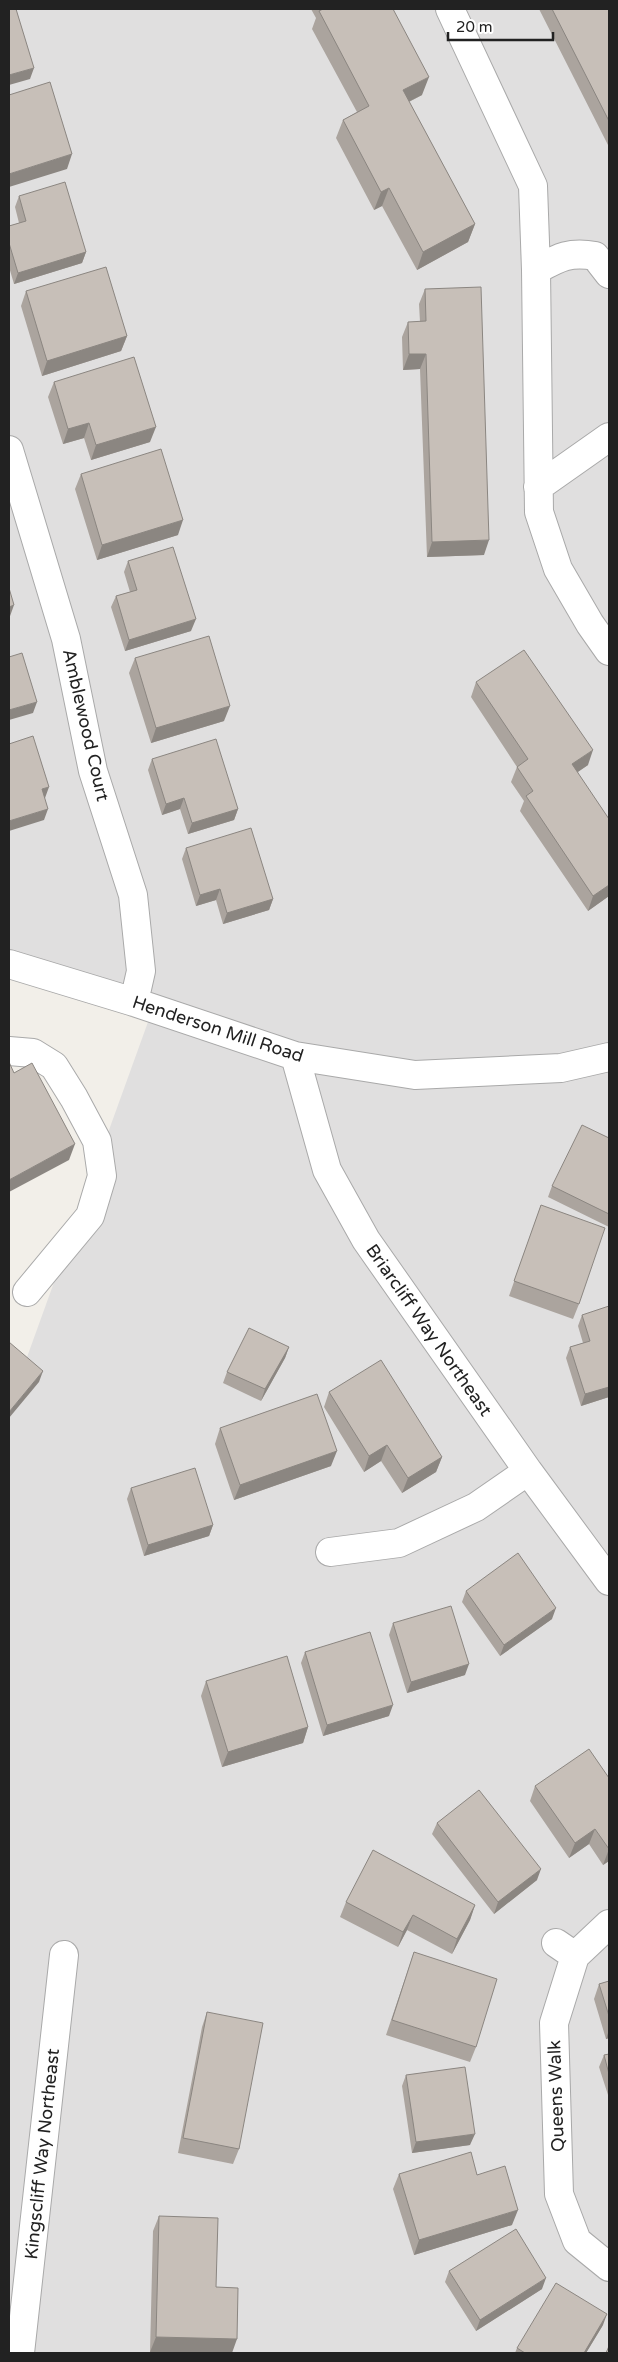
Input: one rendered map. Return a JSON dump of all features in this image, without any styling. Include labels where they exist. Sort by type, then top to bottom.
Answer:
[{"type":"street","points":[[450,9],[533,186],[539,512],[558,569],[590,624],[609,651]]},
{"type":"street","points":[[536,270],[561,256],[581,253],[595,256],[609,274]]},
{"type":"street","points":[[538,487],[609,437]]},
{"type":"street","name":"Amblewood Court","points":[[9,450],[66,639],[93,771],[133,895],[141,971],[134,1002]]},
{"type":"street","name":"Henderson Mill Road","points":[[9,964],[134,1002],[295,1056],[415,1075],[562,1068],[609,1057]]},
{"type":"street","points":[[9,1051],[33,1053],[54,1066],[97,1141],[102,1176],[90,1216],[27,1292]]},
{"type":"street","name":"Briarcliff Way Northeast","points":[[295,1056],[327,1170],[366,1240],[528,1470],[609,1581]]},
{"type":"street","points":[[330,1552],[399,1543],[476,1506],[528,1470]]},
{"type":"street","name":"Queens Walk","points":[[609,1924],[566,1949],[554,2023],[559,2194],[578,2241],[609,2267]]},
{"type":"street","name":"Kingscliff Way Northeast","points":[[20,2353],[64,1955]]},
{"type":"shaded area","points":[[9,9],[609,9],[609,2353],[9,2353],[9,1407],[148,1022],[9,959]]},
{"type":"building","points":[[9,9],[16,9],[34,68],[9,75]]},
{"type":"building","points":[[323,9],[393,9],[429,77],[403,90],[475,224],[423,252],[389,188],[381,192],[343,120],[369,106],[319,11]]},
{"type":"building","points":[[552,9],[609,9],[609,121]]},
{"type":"building","points":[[50,82],[72,154],[9,174],[9,95]]},
{"type":"building","points":[[65,182],[86,252],[18,273],[9,243],[9,226],[26,221],[19,196]]},
{"type":"building","points":[[106,267],[127,336],[47,361],[26,291]]},
{"type":"building","points":[[481,287],[489,540],[432,542],[426,354],[409,354],[408,322],[426,321],[425,289]]},
{"type":"building","points":[[134,357],[156,427],[96,445],[89,423],[68,429],[54,382]]},
{"type":"building","points":[[161,449],[183,520],[102,545],[81,474]]},
{"type":"building","points":[[173,547],[196,619],[129,640],[116,596],[137,590],[128,561]]},
{"type":"building","points":[[9,588],[14,605],[9,607]]},
{"type":"building","points":[[209,636],[230,706],[156,728],[135,658]]},
{"type":"building","points":[[524,650],[593,750],[572,764],[609,819],[609,885],[593,896],[526,796],[533,791],[517,767],[528,759],[476,682]]},
{"type":"building","points":[[22,653],[37,702],[9,710],[9,657]]},
{"type":"building","points":[[33,736],[49,787],[42,789],[48,809],[9,821],[9,744]]},
{"type":"building","points":[[216,739],[238,809],[192,823],[184,798],[166,804],[152,759]]},
{"type":"building","points":[[251,828],[273,899],[227,913],[220,889],[200,895],[186,848]]},
{"type":"building","points":[[9,1062],[14,1073],[32,1063],[75,1144],[9,1180]]},
{"type":"building","points":[[582,1125],[609,1138],[609,1214],[552,1186]]},
{"type":"building","points":[[541,1205],[605,1228],[579,1304],[514,1281]]},
{"type":"building","points":[[609,1306],[609,1387],[585,1394],[570,1347],[590,1341],[582,1315]]},
{"type":"building","points":[[249,1328],[289,1347],[265,1389],[227,1372]]},
{"type":"building","points":[[9,1342],[43,1371],[9,1412]]},
{"type":"building","points":[[381,1360],[442,1457],[408,1478],[387,1445],[369,1456],[329,1392]]},
{"type":"building","points":[[317,1394],[337,1451],[240,1485],[220,1428]]},
{"type":"building","points":[[195,1468],[213,1525],[148,1545],[131,1488]]},
{"type":"building","points":[[518,1553],[556,1608],[504,1645],[466,1591]]},
{"type":"building","points":[[451,1606],[469,1664],[411,1682],[393,1623]]},
{"type":"building","points":[[370,1632],[393,1705],[327,1725],[305,1652]]},
{"type":"building","points":[[287,1656],[308,1727],[228,1752],[206,1681]]},
{"type":"building","points":[[589,1749],[609,1778],[609,1849],[595,1829],[575,1843],[535,1786]]},
{"type":"building","points":[[479,1790],[541,1869],[498,1902],[437,1823]]},
{"type":"building","points":[[373,1850],[475,1905],[457,1939],[413,1915],[403,1932],[346,1902]]},
{"type":"building","points":[[414,1952],[497,1979],[476,2047],[392,2020]]},
{"type":"building","points":[[609,1981],[609,2016],[599,1984]]},
{"type":"building","points":[[207,2012],[263,2023],[239,2149],[183,2138]]},
{"type":"building","points":[[609,2054],[609,2074],[604,2055]]},
{"type":"building","points":[[465,2067],[475,2134],[416,2142],[406,2075]]},
{"type":"building","points":[[471,2152],[477,2175],[505,2166],[518,2210],[419,2240],[399,2174]]},
{"type":"building","points":[[159,2216],[218,2218],[216,2287],[238,2288],[237,2339],[156,2337]]},
{"type":"building","points":[[516,2229],[546,2278],[480,2320],[449,2271]]},
{"type":"building","points":[[556,2283],[607,2314],[584,2353],[525,2353],[517,2348]]}]
